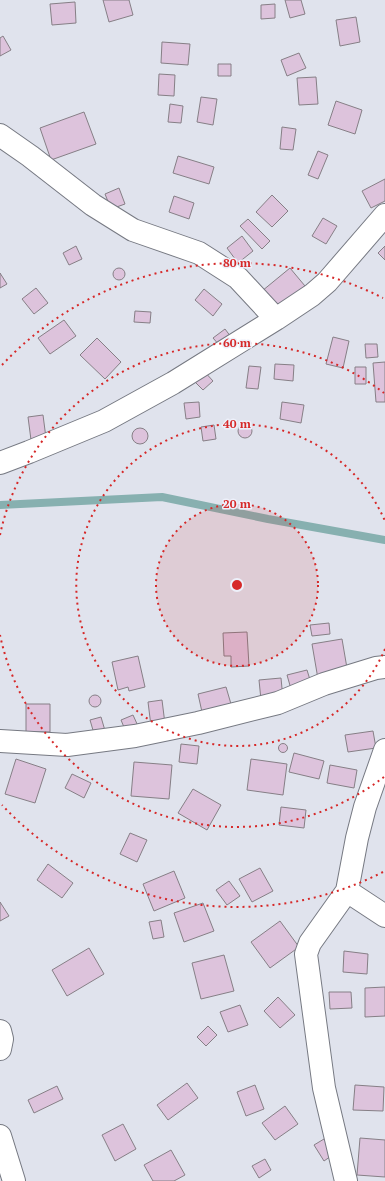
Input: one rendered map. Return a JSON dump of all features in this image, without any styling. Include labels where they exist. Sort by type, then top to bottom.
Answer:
[{"type":"street","points":[[0,135],[30,156],[93,205],[133,230],[199,253],[238,278],[276,319]]},
{"type":"street","points":[[0,463],[104,421],[173,383],[276,319],[312,295],[327,282],[385,215]]},
{"type":"street","points":[[0,741],[67,745],[135,736],[198,723],[278,703],[324,684],[376,668],[385,667]]},
{"type":"street","points":[[346,1181],[324,1088],[306,954],[310,943],[347,891],[357,838],[365,807],[385,750]]},
{"type":"street","points":[[347,891],[385,916]]},
{"type":"street","points":[[0,1031],[2,1039],[0,1049]]},
{"type":"street","points":[[0,1136],[14,1181]]},
{"type":"building","points":[[103,0],[129,0],[133,15],[109,22]]},
{"type":"building","points":[[285,0],[301,0],[305,14],[290,18]]},
{"type":"building","points":[[75,2],[76,23],[52,25],[50,4]]},
{"type":"building","points":[[275,4],[275,18],[261,19],[261,5]]},
{"type":"building","points":[[356,17],[360,42],[340,46],[336,20]]},
{"type":"building","points":[[3,36],[11,50],[0,56],[0,38]]},
{"type":"building","points":[[162,42],[190,44],[188,65],[161,63]]},
{"type":"building","points":[[299,53],[306,68],[287,76],[281,60]]},
{"type":"building","points":[[218,64],[231,64],[231,76],[218,76]]},
{"type":"building","points":[[159,74],[175,75],[174,96],[158,95]]},
{"type":"building","points":[[316,77],[318,104],[299,105],[297,78]]},
{"type":"building","points":[[201,97],[217,99],[213,125],[197,122]]},
{"type":"building","points":[[336,101],[362,110],[355,134],[328,125]]},
{"type":"building","points":[[170,104],[183,106],[181,123],[168,122]]},
{"type":"building","points":[[84,112],[96,144],[51,160],[40,128]]},
{"type":"building","points":[[282,127],[296,129],[293,150],[280,149]]},
{"type":"building","points":[[318,151],[328,155],[318,179],[308,175]]},
{"type":"building","points":[[178,156],[214,167],[209,184],[173,173]]},
{"type":"building","points":[[385,179],[385,201],[371,208],[362,191]]},
{"type":"building","points":[[119,188],[125,204],[111,209],[105,194]]},
{"type":"building","points":[[272,195],[288,211],[272,227],[256,212]]},
{"type":"building","points":[[174,196],[194,203],[189,219],[169,212]]},
{"type":"building","points":[[323,218],[337,226],[326,244],[312,236]]},
{"type":"building","points":[[248,219],[270,241],[262,249],[240,226]]},
{"type":"building","points":[[242,236],[253,251],[238,263],[227,248]]},
{"type":"building","points":[[76,246],[82,259],[69,265],[63,253]]},
{"type":"building","points":[[385,246],[385,260],[378,253]]},
{"type":"building","points":[[117,268],[121,268],[125,274],[121,280],[117,280],[113,276],[113,272]]},
{"type":"building","points":[[290,268],[305,286],[277,308],[262,291]]},
{"type":"building","points":[[0,273],[7,284],[0,288]]},
{"type":"building","points":[[36,288],[48,303],[34,314],[22,299]]},
{"type":"building","points":[[204,289],[222,304],[213,316],[195,300]]},
{"type":"building","points":[[135,311],[151,312],[150,323],[134,322]]},
{"type":"building","points":[[64,320],[76,336],[50,354],[38,338]]},
{"type":"building","points":[[225,329],[231,337],[220,346],[213,338]]},
{"type":"building","points":[[333,337],[349,341],[343,368],[326,364]]},
{"type":"building","points":[[97,338],[121,362],[105,379],[80,355]]},
{"type":"building","points":[[365,344],[377,344],[378,357],[366,358]]},
{"type":"building","points":[[385,362],[385,402],[376,402],[373,363]]},
{"type":"building","points":[[275,364],[294,365],[293,381],[274,379]]},
{"type":"building","points":[[249,366],[261,367],[258,389],[246,388]]},
{"type":"building","points":[[355,367],[366,367],[366,384],[355,384]]},
{"type":"building","points":[[203,370],[213,381],[203,390],[193,380]]},
{"type":"building","points":[[199,402],[200,417],[186,419],[184,403]]},
{"type":"building","points":[[282,402],[304,405],[301,423],[280,419]]},
{"type":"building","points":[[43,415],[46,438],[31,440],[28,417]]},
{"type":"building","points":[[245,424],[250,426],[252,431],[250,436],[245,438],[240,436],[238,431],[240,426]]},
{"type":"building","points":[[214,425],[216,439],[203,441],[201,427]]},
{"type":"building","points":[[137,428],[143,428],[148,433],[146,442],[143,444],[137,444],[132,439],[132,433]]},
{"type":"building","points":[[329,623],[330,634],[312,636],[310,625]]},
{"type":"building","points":[[247,632],[249,666],[231,667],[231,656],[224,656],[223,633]]},
{"type":"building","points":[[342,639],[348,674],[318,679],[312,644]]},
{"type":"building","points":[[138,656],[145,687],[129,691],[128,687],[118,690],[112,662]]},
{"type":"building","points":[[307,670],[311,683],[291,689],[287,675]]},
{"type":"building","points":[[281,678],[283,699],[261,700],[259,680]]},
{"type":"building","points":[[226,687],[231,704],[202,712],[198,694]]},
{"type":"building","points":[[93,695],[97,695],[101,701],[97,707],[93,707],[89,703],[89,699]]},
{"type":"building","points":[[162,700],[165,724],[151,726],[148,702]]},
{"type":"building","points":[[26,704],[50,704],[50,732],[26,732]]},
{"type":"building","points":[[133,715],[138,726],[126,732],[121,720]]},
{"type":"building","points":[[101,717],[106,734],[95,737],[90,720]]},
{"type":"building","points":[[373,731],[376,748],[348,752],[345,735]]},
{"type":"building","points":[[283,743],[288,748],[283,753],[278,748]]},
{"type":"building","points":[[181,744],[199,746],[197,764],[179,762]]},
{"type":"building","points":[[294,753],[324,761],[319,779],[289,772]]},
{"type":"building","points":[[16,759],[46,769],[35,803],[5,794]]},
{"type":"building","points":[[251,759],[287,764],[283,795],[247,790]]},
{"type":"building","points":[[134,762],[172,765],[169,799],[131,796]]},
{"type":"building","points":[[330,765],[357,770],[354,788],[327,783]]},
{"type":"building","points":[[72,774],[91,783],[84,798],[65,788]]},
{"type":"building","points":[[193,789],[221,805],[207,830],[178,813]]},
{"type":"building","points":[[281,807],[306,810],[304,828],[279,825]]},
{"type":"building","points":[[130,833],[147,840],[137,862],[120,854]]},
{"type":"building","points":[[48,864],[73,883],[62,898],[37,880]]},
{"type":"building","points":[[260,868],[273,891],[252,902],[239,879]]},
{"type":"building","points":[[174,871],[185,898],[154,911],[143,884]]},
{"type":"building","points":[[229,881],[240,896],[227,905],[216,890]]},
{"type":"building","points":[[0,902],[9,916],[0,921]]},
{"type":"building","points":[[203,903],[214,931],[184,942],[174,913]]},
{"type":"building","points":[[161,920],[164,937],[153,939],[149,922]]},
{"type":"building","points":[[280,921],[299,947],[270,968],[251,942]]},
{"type":"building","points":[[89,948],[104,974],[67,996],[52,970]]},
{"type":"building","points":[[344,951],[368,954],[367,974],[343,972]]},
{"type":"building","points":[[224,955],[234,991],[201,999],[192,963]]},
{"type":"building","points":[[385,987],[385,1016],[365,1017],[365,988]]},
{"type":"building","points":[[329,992],[351,992],[352,1008],[330,1009]]},
{"type":"building","points":[[278,997],[295,1015],[280,1028],[264,1011]]},
{"type":"building","points":[[240,1005],[248,1025],[228,1032],[220,1012]]},
{"type":"building","points":[[208,1026],[217,1035],[206,1046],[197,1037]]},
{"type":"building","points":[[187,1083],[198,1098],[168,1120],[157,1105]]},
{"type":"building","points":[[255,1085],[264,1109],[246,1116],[237,1092]]},
{"type":"building","points":[[355,1085],[384,1087],[383,1111],[353,1110]]},
{"type":"building","points":[[57,1086],[63,1099],[34,1113],[28,1100]]},
{"type":"building","points":[[285,1106],[298,1124],[275,1140],[262,1123]]},
{"type":"building","points":[[123,1124],[136,1149],[115,1161],[102,1135]]},
{"type":"building","points":[[360,1138],[385,1140],[385,1177],[357,1175]]},
{"type":"building","points":[[324,1139],[334,1154],[324,1161],[314,1145]]},
{"type":"building","points":[[171,1150],[185,1175],[174,1181],[153,1181],[144,1165]]},
{"type":"building","points":[[265,1159],[271,1170],[259,1178],[252,1166]]},
{"type":"waterway","points":[[0,505],[162,497],[268,519],[385,540]]}]
